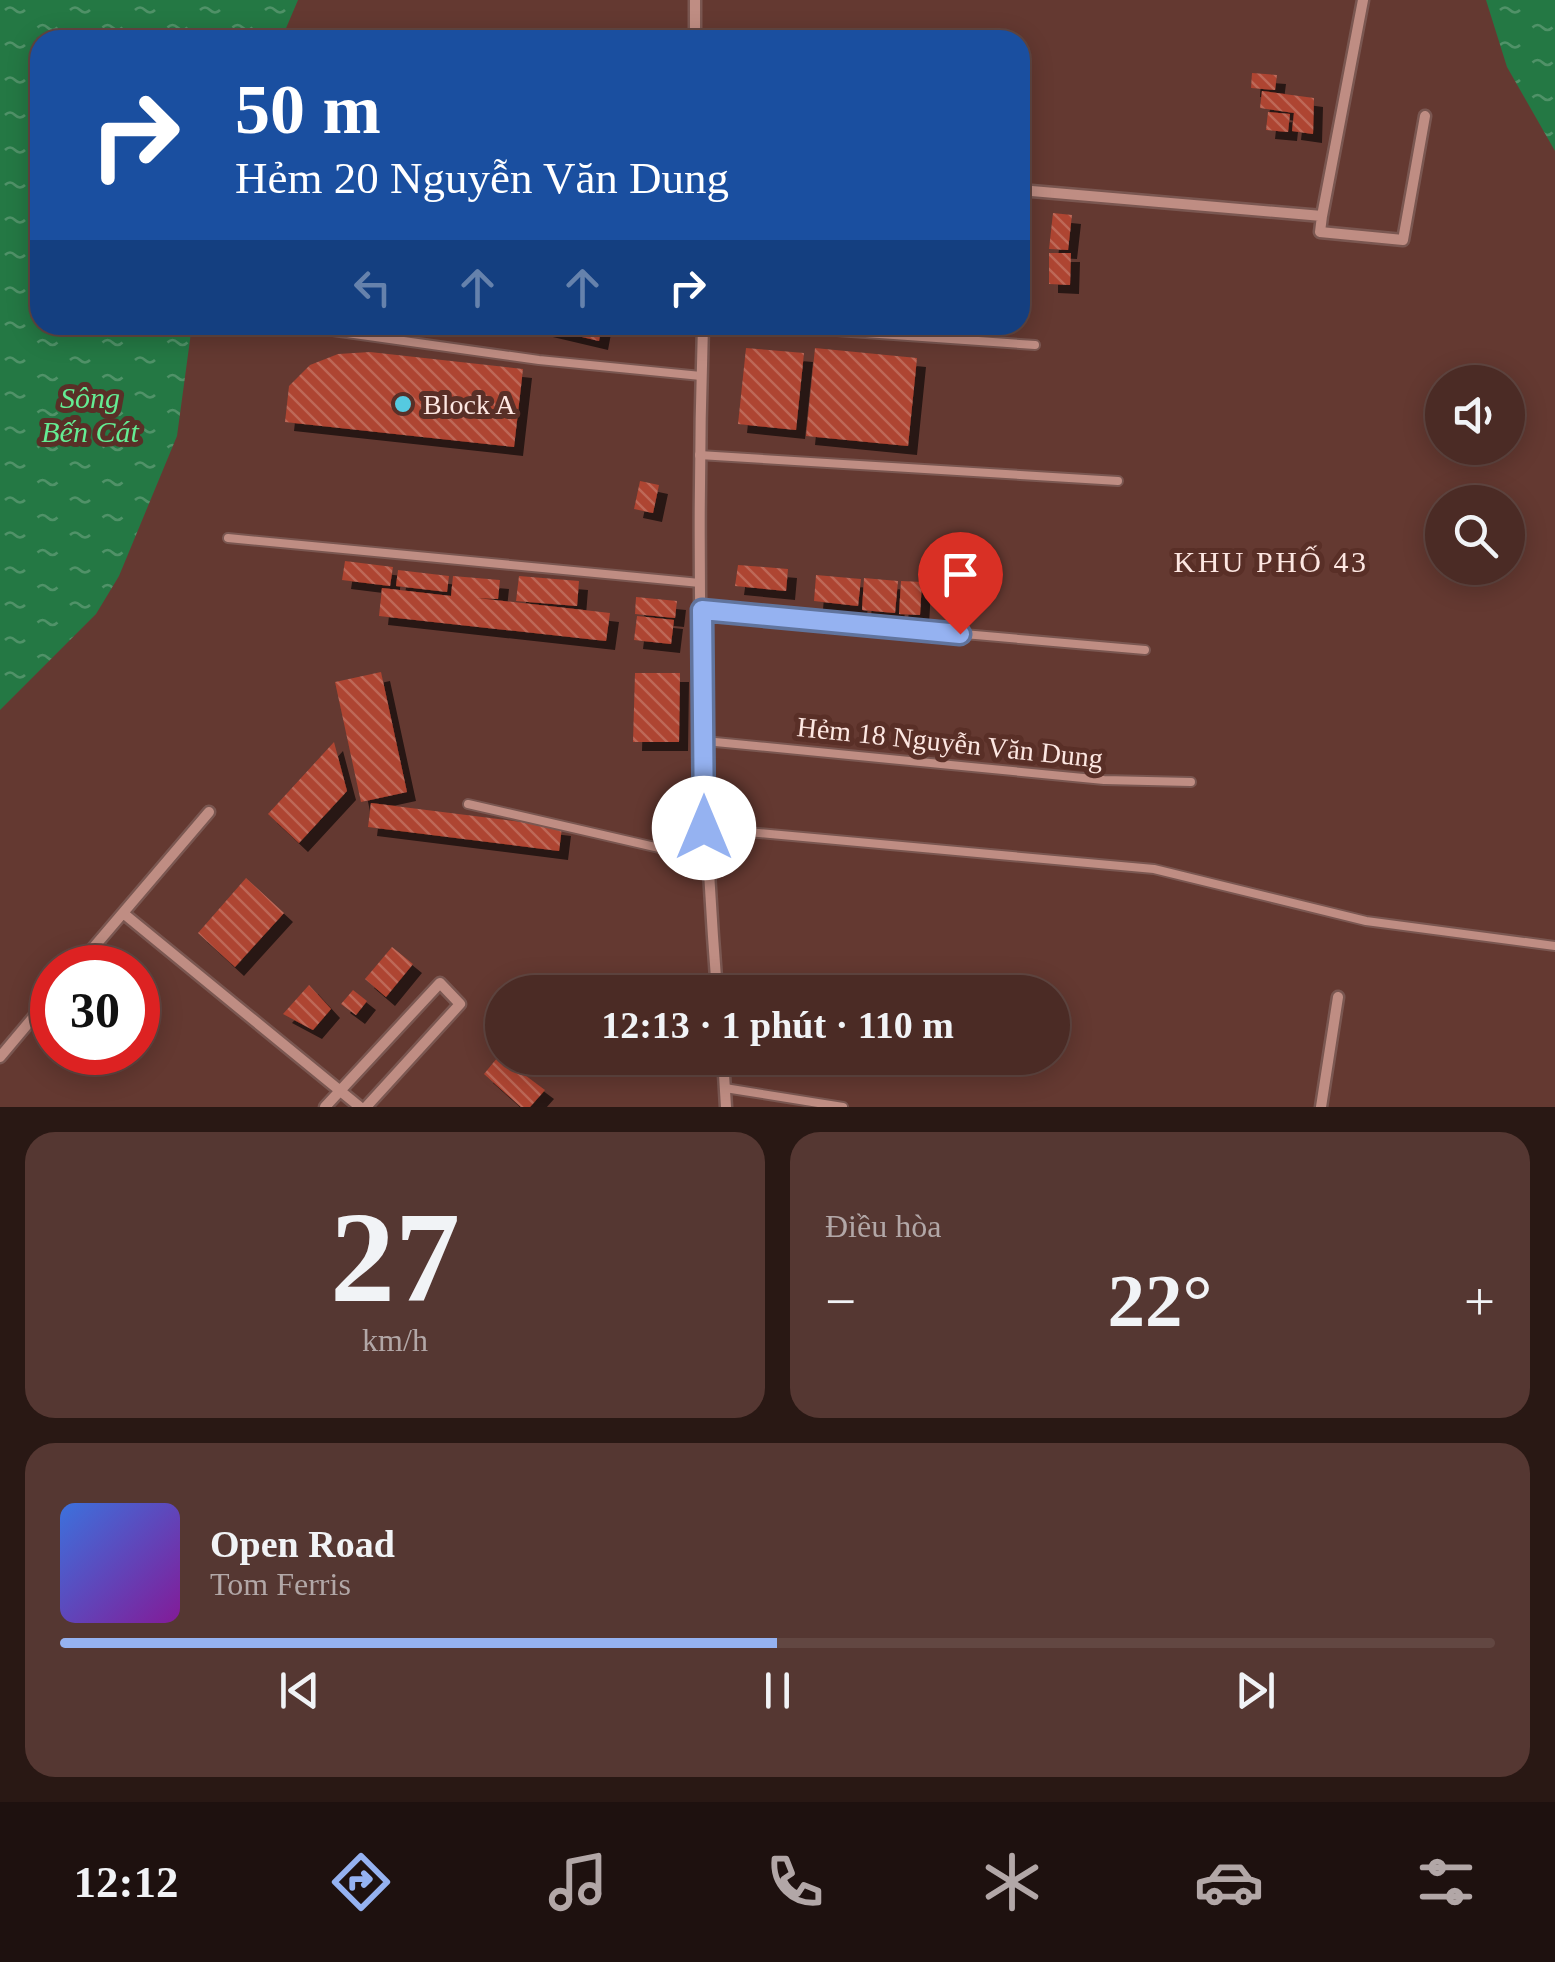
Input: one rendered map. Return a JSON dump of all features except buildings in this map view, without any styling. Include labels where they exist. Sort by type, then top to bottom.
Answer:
[{"type":"street","points":[[695,0],[695,30]]},
{"type":"street","points":[[1363,0],[1320,232],[1403,240],[1425,116]]},
{"type":"street","points":[[1030,191],[1322,216]]},
{"type":"street","points":[[702,335],[699,455],[704,828],[717,975]]},
{"type":"street","points":[[96,945],[209,812]]},
{"type":"street","points":[[123,913],[341,1089],[363,1107],[460,1004],[440,984],[341,1089],[324,1107]]},
{"type":"street","points":[[1321,1107],[1338,997]]},
{"type":"street","points":[[0,1057],[30,1021]]},
{"type":"street","points":[[724,1075],[726,1107]]},
{"type":"lane","points":[[367,335],[539,360],[701,376]]},
{"type":"lane","points":[[893,335],[1035,345]]},
{"type":"lane","points":[[699,455],[1118,482]]},
{"type":"lane","points":[[228,538],[700,583]]},
{"type":"lane","points":[[702,610],[1144,650]]},
{"type":"lane","name":"Hẻm 18 Nguyễn Văn Dung","points":[[705,741],[1104,780],[1190,782]]},
{"type":"lane","points":[[468,804],[707,859]]},
{"type":"lane","points":[[704,828],[1154,869],[1366,921],[1555,946]]},
{"type":"lane","points":[[725,1088],[843,1107]]},
{"type":"water","name":"Sông Bến Cát","points":[[0,0],[298,0],[285,30],[30,30],[30,335],[191,335],[177,436],[119,576],[96,614],[0,710]]},
{"type":"water","points":[[1486,0],[1555,0],[1555,151],[1507,67]]},
{"type":"place","name":"Block A","points":[[403,404]]},
{"type":"district","name":"KHU PHỐ 43","points":[[1271,562]]},
{"type":"route","points":[[704,828],[702,610],[960,634]]}]
